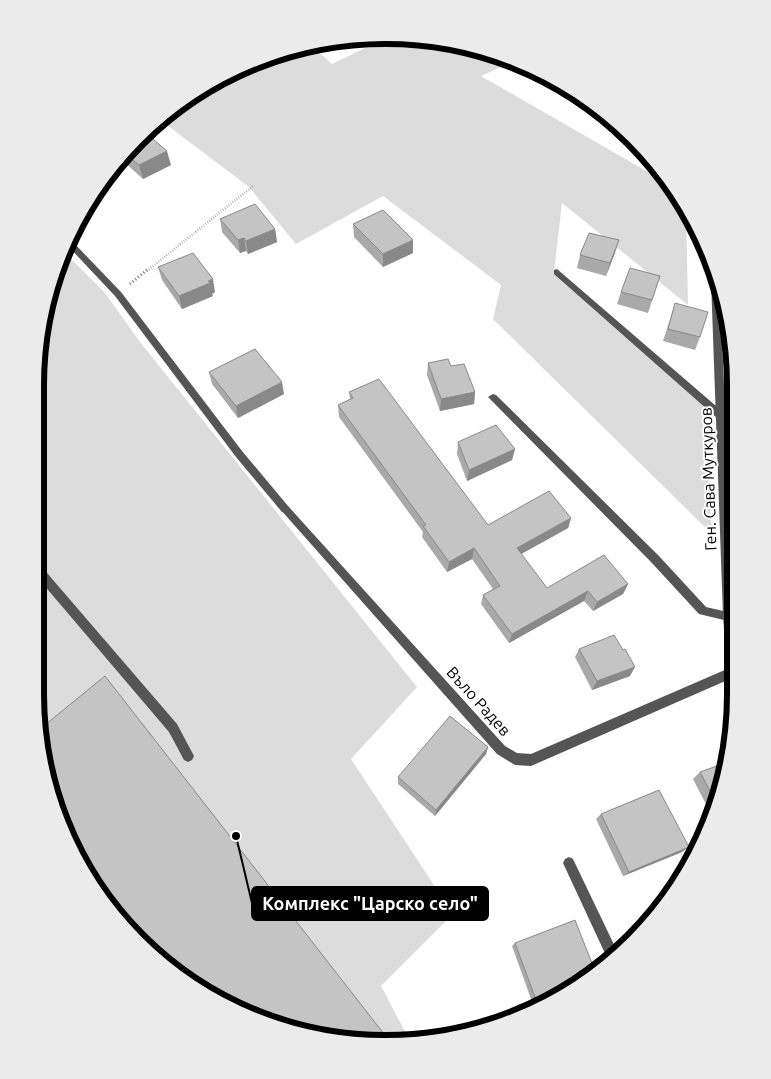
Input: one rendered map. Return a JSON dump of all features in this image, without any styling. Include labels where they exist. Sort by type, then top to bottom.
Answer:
[{"type":"street","name":"Въло Радев","points":[[74,247],[118,294],[238,454],[501,750],[515,759],[531,760],[727,677]]},
{"type":"street","points":[[557,272],[720,414]]},
{"type":"street","name":"Ген. Сава Муткуров","points":[[716,296],[720,414],[727,521]]},
{"type":"street","points":[[493,397],[655,559],[703,611],[727,616]]},
{"type":"street","points":[[44,577],[174,728],[188,756]]},
{"type":"street","points":[[569,863],[610,951]]},
{"type":"path","points":[[118,294],[253,186]]},
{"type":"shaded area","points":[[373,44],[408,44],[452,50],[495,62],[504,65],[481,76],[657,177],[686,224],[688,305],[562,203],[554,272],[703,400],[712,534],[493,319],[501,285],[383,196],[296,244],[249,187],[166,124],[196,101],[234,79],[276,62],[317,50],[332,64]]},
{"type":"shaded area","points":[[69,257],[105,293],[140,342],[417,687],[351,759],[453,914],[381,986],[407,1035],[363,1035],[327,1030],[59,795],[55,782],[44,716],[44,363],[55,297]]},
{"type":"building","points":[[151,137],[167,151],[139,165],[131,158]]},
{"type":"building","points":[[255,204],[275,229],[246,241],[244,238],[238,240],[220,219]]},
{"type":"building","points":[[383,210],[413,240],[383,254],[353,224]]},
{"type":"building","points":[[589,233],[619,240],[610,263],[580,255]]},
{"type":"building","points":[[193,253],[213,279],[208,281],[210,283],[179,296],[158,267]]},
{"type":"building","points":[[630,268],[660,276],[652,300],[621,292]]},
{"type":"building","points":[[675,303],[708,312],[700,337],[668,329]]},
{"type":"building","points":[[255,349],[282,382],[236,406],[209,372]]},
{"type":"building","points":[[448,359],[451,366],[464,364],[475,392],[441,399],[428,363]]},
{"type":"building","points":[[379,379],[488,525],[549,491],[571,518],[517,548],[547,588],[604,555],[628,584],[597,602],[588,591],[512,634],[483,595],[500,586],[474,548],[449,562],[423,526],[426,525],[338,405],[353,398],[349,392]]},
{"type":"building","points":[[496,425],[515,449],[469,470],[458,442]]},
{"type":"building","points":[[614,635],[623,650],[625,649],[635,667],[597,681],[579,649]]},
{"type":"building","points":[[105,676],[384,1035],[363,1035],[319,1029],[276,1017],[234,1000],[196,978],[160,950],[114,902],[79,845],[55,782],[45,725]]},
{"type":"building","points":[[450,716],[488,747],[436,810],[398,777]]},
{"type":"building","points":[[720,765],[712,794],[700,772]]},
{"type":"building","points":[[659,790],[689,847],[629,872],[601,814]]},
{"type":"building","points":[[575,920],[593,966],[536,1000],[515,943]]},
{"type":"place","name":"Комплекс \"Царско село\"","points":[[236,836]]}]
